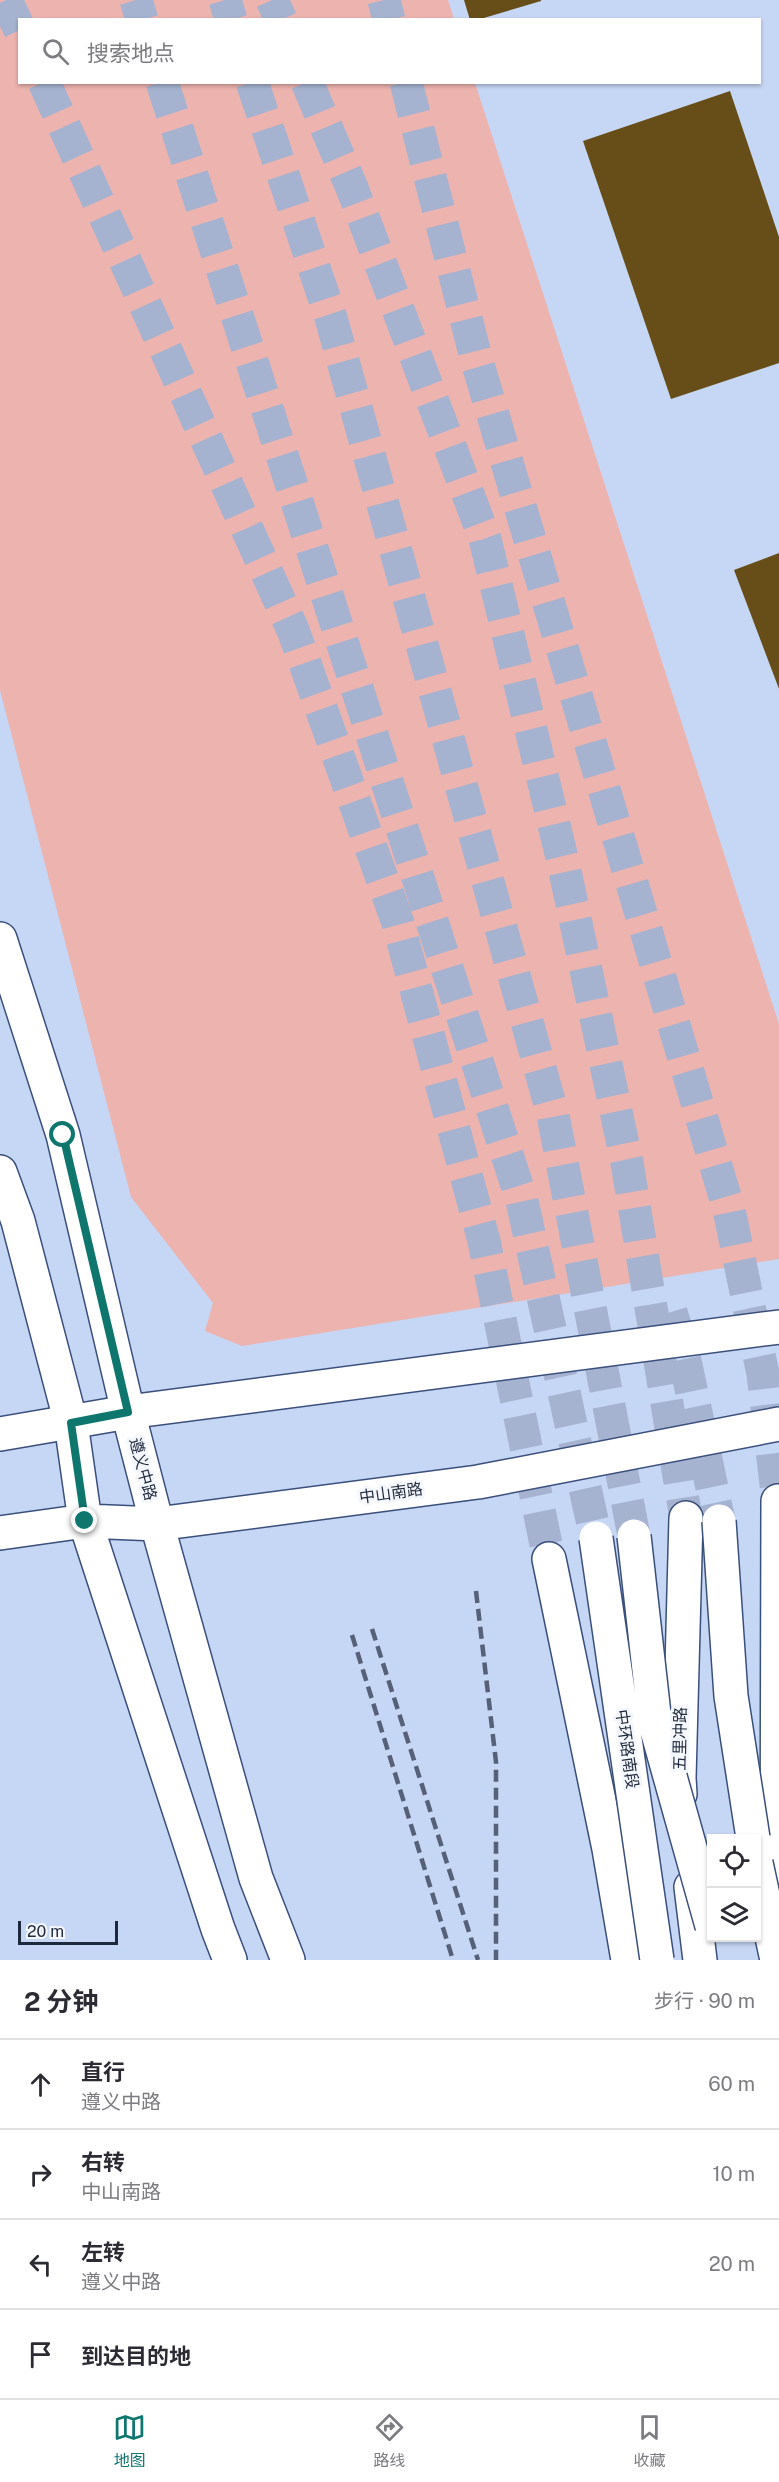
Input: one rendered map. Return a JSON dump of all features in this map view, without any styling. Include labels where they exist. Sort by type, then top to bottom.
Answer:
[{"type":"main road","name":"遵义中路","points":[[0,939],[63,1135],[128,1412],[157,1524],[256,1878],[288,1960]]},
{"type":"main road","points":[[0,1172],[18,1221],[71,1423],[85,1521],[230,1960]]},
{"type":"main road","points":[[0,1434],[128,1412],[779,1327]]},
{"type":"main road","name":"中山南路","points":[[0,1533],[85,1521],[157,1524],[478,1482],[779,1424]]},
{"type":"main road","points":[[777,1959],[778,1501]]},
{"type":"main road","name":"五里冲路","points":[[686,1518],[678,1778],[700,1960]]},
{"type":"main road","points":[[719,1521],[731,1696],[752,1834]]},
{"type":"main road","name":"中环路南段","points":[[634,1536],[655,1723],[707,1912]]},
{"type":"main road","name":"中环路南段","points":[[596,1538],[657,1960]]},
{"type":"main road","points":[[549,1559],[609,1849],[628,1960]]},
{"type":"main road","points":[[641,1852],[646,1960]]},
{"type":"main road","points":[[761,1886],[777,1959]]},
{"type":"main road","points":[[716,1942],[721,1960]]},
{"type":"shaded area","points":[[0,0],[448,0],[454,18],[18,18],[18,84],[475,84],[779,1024],[779,1259],[242,1346],[205,1331],[213,1303],[131,1197],[0,690]]},
{"type":"building","points":[[464,0],[541,0],[484,18],[469,18]]},
{"type":"building","points":[[730,91],[779,237],[779,363],[671,399],[583,141]]},
{"type":"building","points":[[779,553],[779,689],[734,570]]},
{"type":"tunnel","points":[[6,0],[18,26]]},
{"type":"tunnel","points":[[136,0],[141,18]]},
{"type":"tunnel","points":[[225,0],[230,18]]},
{"type":"tunnel","points":[[272,0],[280,18]]},
{"type":"tunnel","points":[[384,0],[388,18]]},
{"type":"tunnel","points":[[45,84],[293,630],[398,923],[484,1241],[549,1559]]},
{"type":"tunnel","points":[[163,84],[522,1201],[596,1538]]},
{"type":"tunnel","points":[[253,84],[331,318],[553,1115],[634,1536]]},
{"type":"tunnel","points":[[308,84],[352,188],[485,539],[563,862],[627,1163],[686,1518]]},
{"type":"tunnel","points":[[407,84],[476,358],[729,1210],[763,1374],[778,1501]]},
{"type":"tunnel","points":[[671,1312],[683,1351],[719,1521]]},
{"type":"railway","points":[[476,1591],[496,1762],[496,1960]]},
{"type":"railway","points":[[372,1629],[478,1960]]},
{"type":"railway","points":[[352,1635],[453,1960]]},
{"type":"route","points":[[63,1135],[128,1412],[71,1423],[85,1521]]}]
